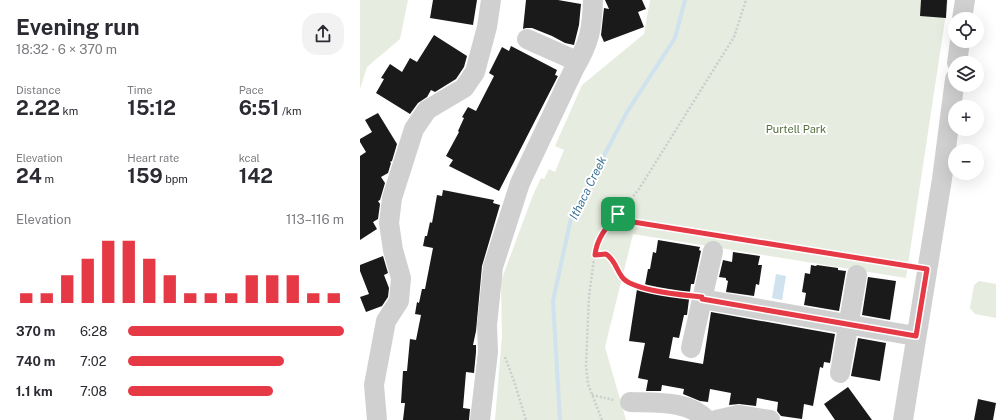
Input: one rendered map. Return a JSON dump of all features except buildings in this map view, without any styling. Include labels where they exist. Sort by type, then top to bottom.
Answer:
[{"type":"street","points":[[377,420],[374,385],[386,321],[399,301],[401,278],[393,250],[389,222],[392,198],[414,129],[427,110],[464,88],[475,72],[487,27],[491,0]]},
{"type":"street","points":[[480,420],[488,352],[487,325],[493,266],[520,183],[575,67],[585,50],[592,24],[593,0]]},
{"type":"street","points":[[963,12],[965,0]]},
{"type":"street","points":[[527,39],[572,59],[575,67]]},
{"type":"street","points":[[903,420],[942,179],[953,92]]},
{"type":"street","points":[[691,348],[715,240]]},
{"type":"street","points":[[840,373],[857,275]]},
{"type":"street","points":[[702,298],[916,336]]},
{"type":"street","points":[[630,402],[680,405],[694,410],[707,420]]},
{"type":"street","points":[[716,420],[738,415],[770,420]]},
{"type":"path","points":[[602,420],[588,384],[586,366],[589,296],[596,244],[606,229],[639,189],[734,37],[746,0]]},
{"type":"path","points":[[618,214],[627,221],[715,240],[927,269]]},
{"type":"path","points":[[595,255],[606,254],[611,257],[622,278],[634,285],[702,298]]},
{"type":"path","points":[[504,351],[526,420]]},
{"type":"path","points":[[592,395],[630,402]]},
{"type":"green space","points":[[360,0],[408,0],[400,39],[367,67],[360,89]]},
{"type":"green space","name":"Purtell Park","points":[[650,0],[948,0],[906,278],[633,234],[605,347],[626,420],[495,420],[502,336],[501,281],[533,195],[541,178],[544,179],[549,169],[555,172],[564,150],[555,146],[582,85],[644,34]]},
{"type":"green space","points":[[979,281],[996,284],[996,318],[975,314],[970,308],[974,285]]},
{"type":"water","points":[[776,274],[786,276],[782,300],[772,298]]},
{"type":"waterway","name":"Ithaca Creek","points":[[560,420],[553,301],[571,218],[627,112],[675,38],[685,0]]},
{"type":"route","points":[[618,214],[627,221],[927,269],[916,336],[702,299],[702,297],[641,288],[622,278],[615,262],[611,257],[606,254],[595,255],[596,244],[618,214]]}]
